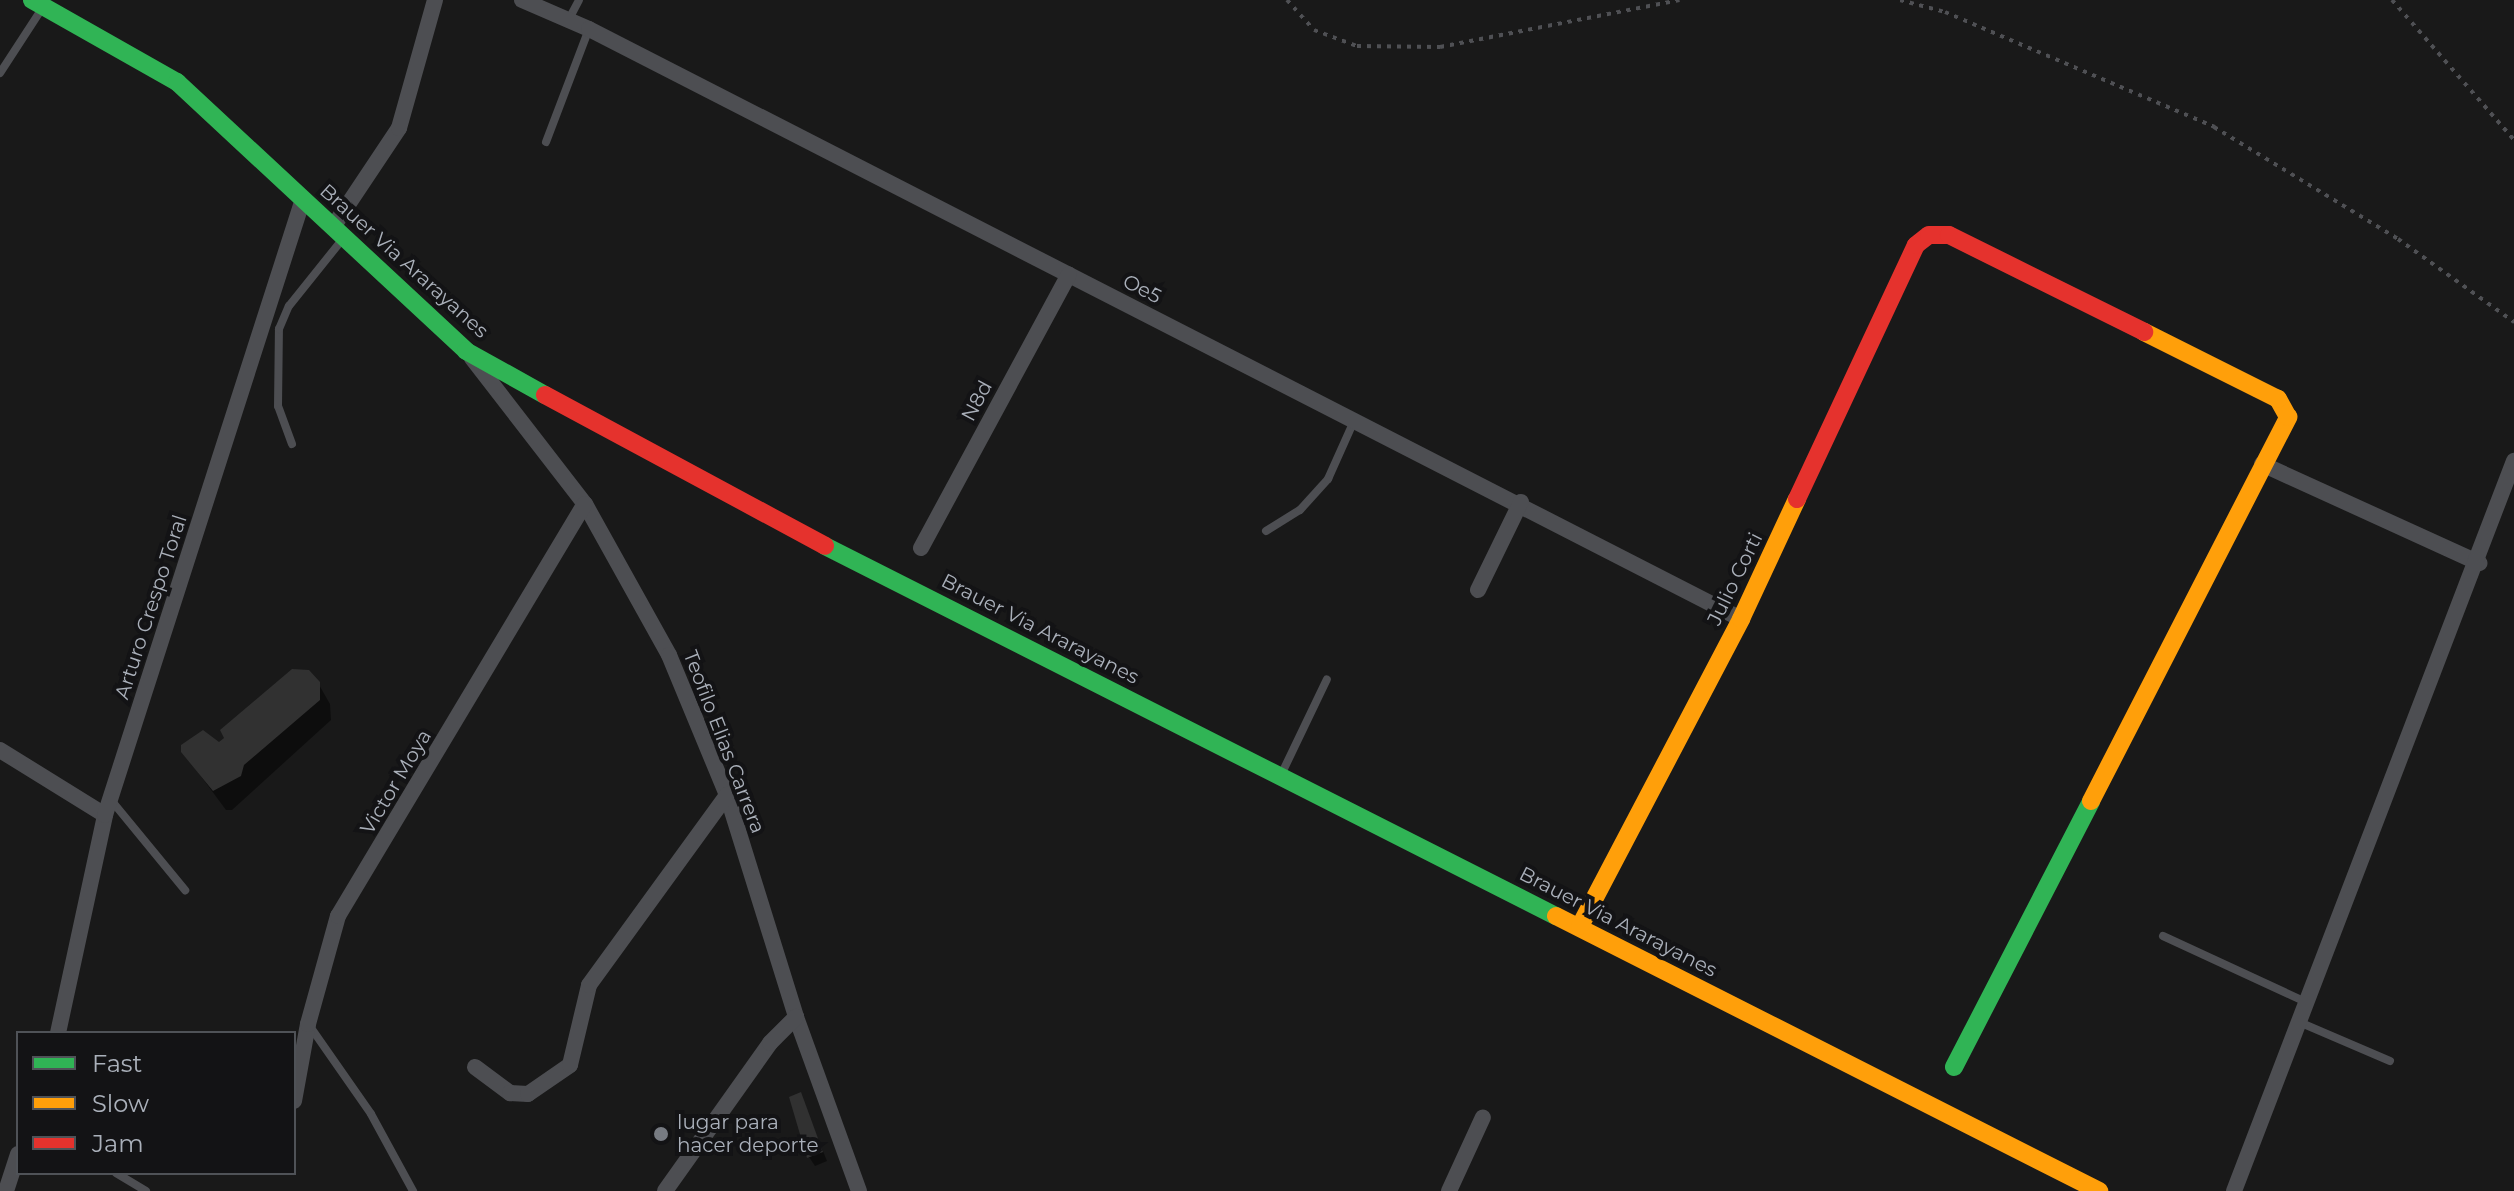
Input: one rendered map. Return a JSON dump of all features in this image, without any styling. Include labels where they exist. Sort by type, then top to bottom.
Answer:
[{"type":"street","points":[[338,232],[399,128],[435,0]]},
{"type":"street","name":"Oe5","points":[[522,0],[589,29],[1354,421],[1521,502],[1741,619]]},
{"type":"street","name":"Brauer Via Ararayanes","points":[[38,3],[177,82],[466,351],[710,488],[2099,1191]]},
{"type":"street","name":"Arturo Crespo Toral","points":[[58,1031],[108,807],[303,199]]},
{"type":"street","name":"Julio Corti","points":[[1580,926],[1741,619],[1916,245],[1929,235],[1949,235],[2278,399],[2287,409],[2287,423],[2262,464]]},
{"type":"street","name":"N8d","points":[[921,548],[1069,274]]},
{"type":"street","name":"Teofilo Elias Carrera","points":[[466,351],[585,504],[669,655],[727,795],[796,1017],[859,1191]]},
{"type":"street","points":[[2234,1191],[2479,563],[2514,461]]},
{"type":"street","points":[[1954,1067],[2262,464],[2479,563]]},
{"type":"street","points":[[1478,590],[1521,502]]},
{"type":"street","name":"Victor Moya","points":[[296,1090],[308,1024],[338,916],[585,504]]},
{"type":"street","points":[[0,750],[108,807]]},
{"type":"street","points":[[475,1067],[510,1093],[528,1094],[570,1065],[589,985],[727,795]]},
{"type":"street","points":[[653,1191],[668,1186],[770,1043],[796,1017]]},
{"type":"street","points":[[1449,1191],[1483,1117]]},
{"type":"street","points":[[6,1191],[16,1160]]},
{"type":"lane","points":[[569,19],[579,0]]},
{"type":"lane","points":[[0,73],[38,3]]},
{"type":"lane","points":[[546,142],[589,29]]},
{"type":"lane","points":[[292,444],[278,406],[279,329],[289,306],[338,232]]},
{"type":"lane","points":[[1266,531],[1300,510],[1328,479],[1354,421]]},
{"type":"lane","points":[[1280,775],[1327,679]]},
{"type":"lane","points":[[108,807],[185,890]]},
{"type":"lane","points":[[2163,936],[2306,1002]]},
{"type":"lane","points":[[2298,1022],[2390,1061]]},
{"type":"lane","points":[[308,1024],[371,1114],[413,1191]]},
{"type":"lane","points":[[119,1175],[146,1191]]},
{"type":"path","points":[[1287,0],[1314,30],[1357,46],[1440,47],[1679,0]]},
{"type":"path","points":[[1900,0],[1945,12],[2214,127],[2398,239],[2514,322]]},
{"type":"path","points":[[2392,0],[2514,140]]},
{"type":"building","points":[[292,669],[309,670],[320,682],[320,700],[244,765],[241,776],[213,791],[181,752],[181,745],[203,730],[219,742],[224,738],[220,730]]},
{"type":"building","points":[[801,1092],[823,1152],[807,1158],[789,1097]]},
{"type":"traffic: fast","points":[[32,0],[177,82],[466,351],[545,395]]},
{"type":"traffic: fast","points":[[825,546],[1556,916]]},
{"type":"traffic: fast","points":[[1954,1067],[2091,801]]},
{"type":"traffic: slow","points":[[2091,801],[2288,417],[2278,399],[2144,332]]},
{"type":"traffic: slow","points":[[1580,926],[1741,619],[1797,499]]},
{"type":"traffic: slow","points":[[1556,916],[2099,1191]]},
{"type":"traffic: jam","points":[[1797,499],[1916,245],[1929,235],[1949,235],[2144,332]]},
{"type":"traffic: jam","points":[[545,395],[825,546]]},
{"type":"place","name":"lugar para hacer deporte","points":[[661,1134]]}]
